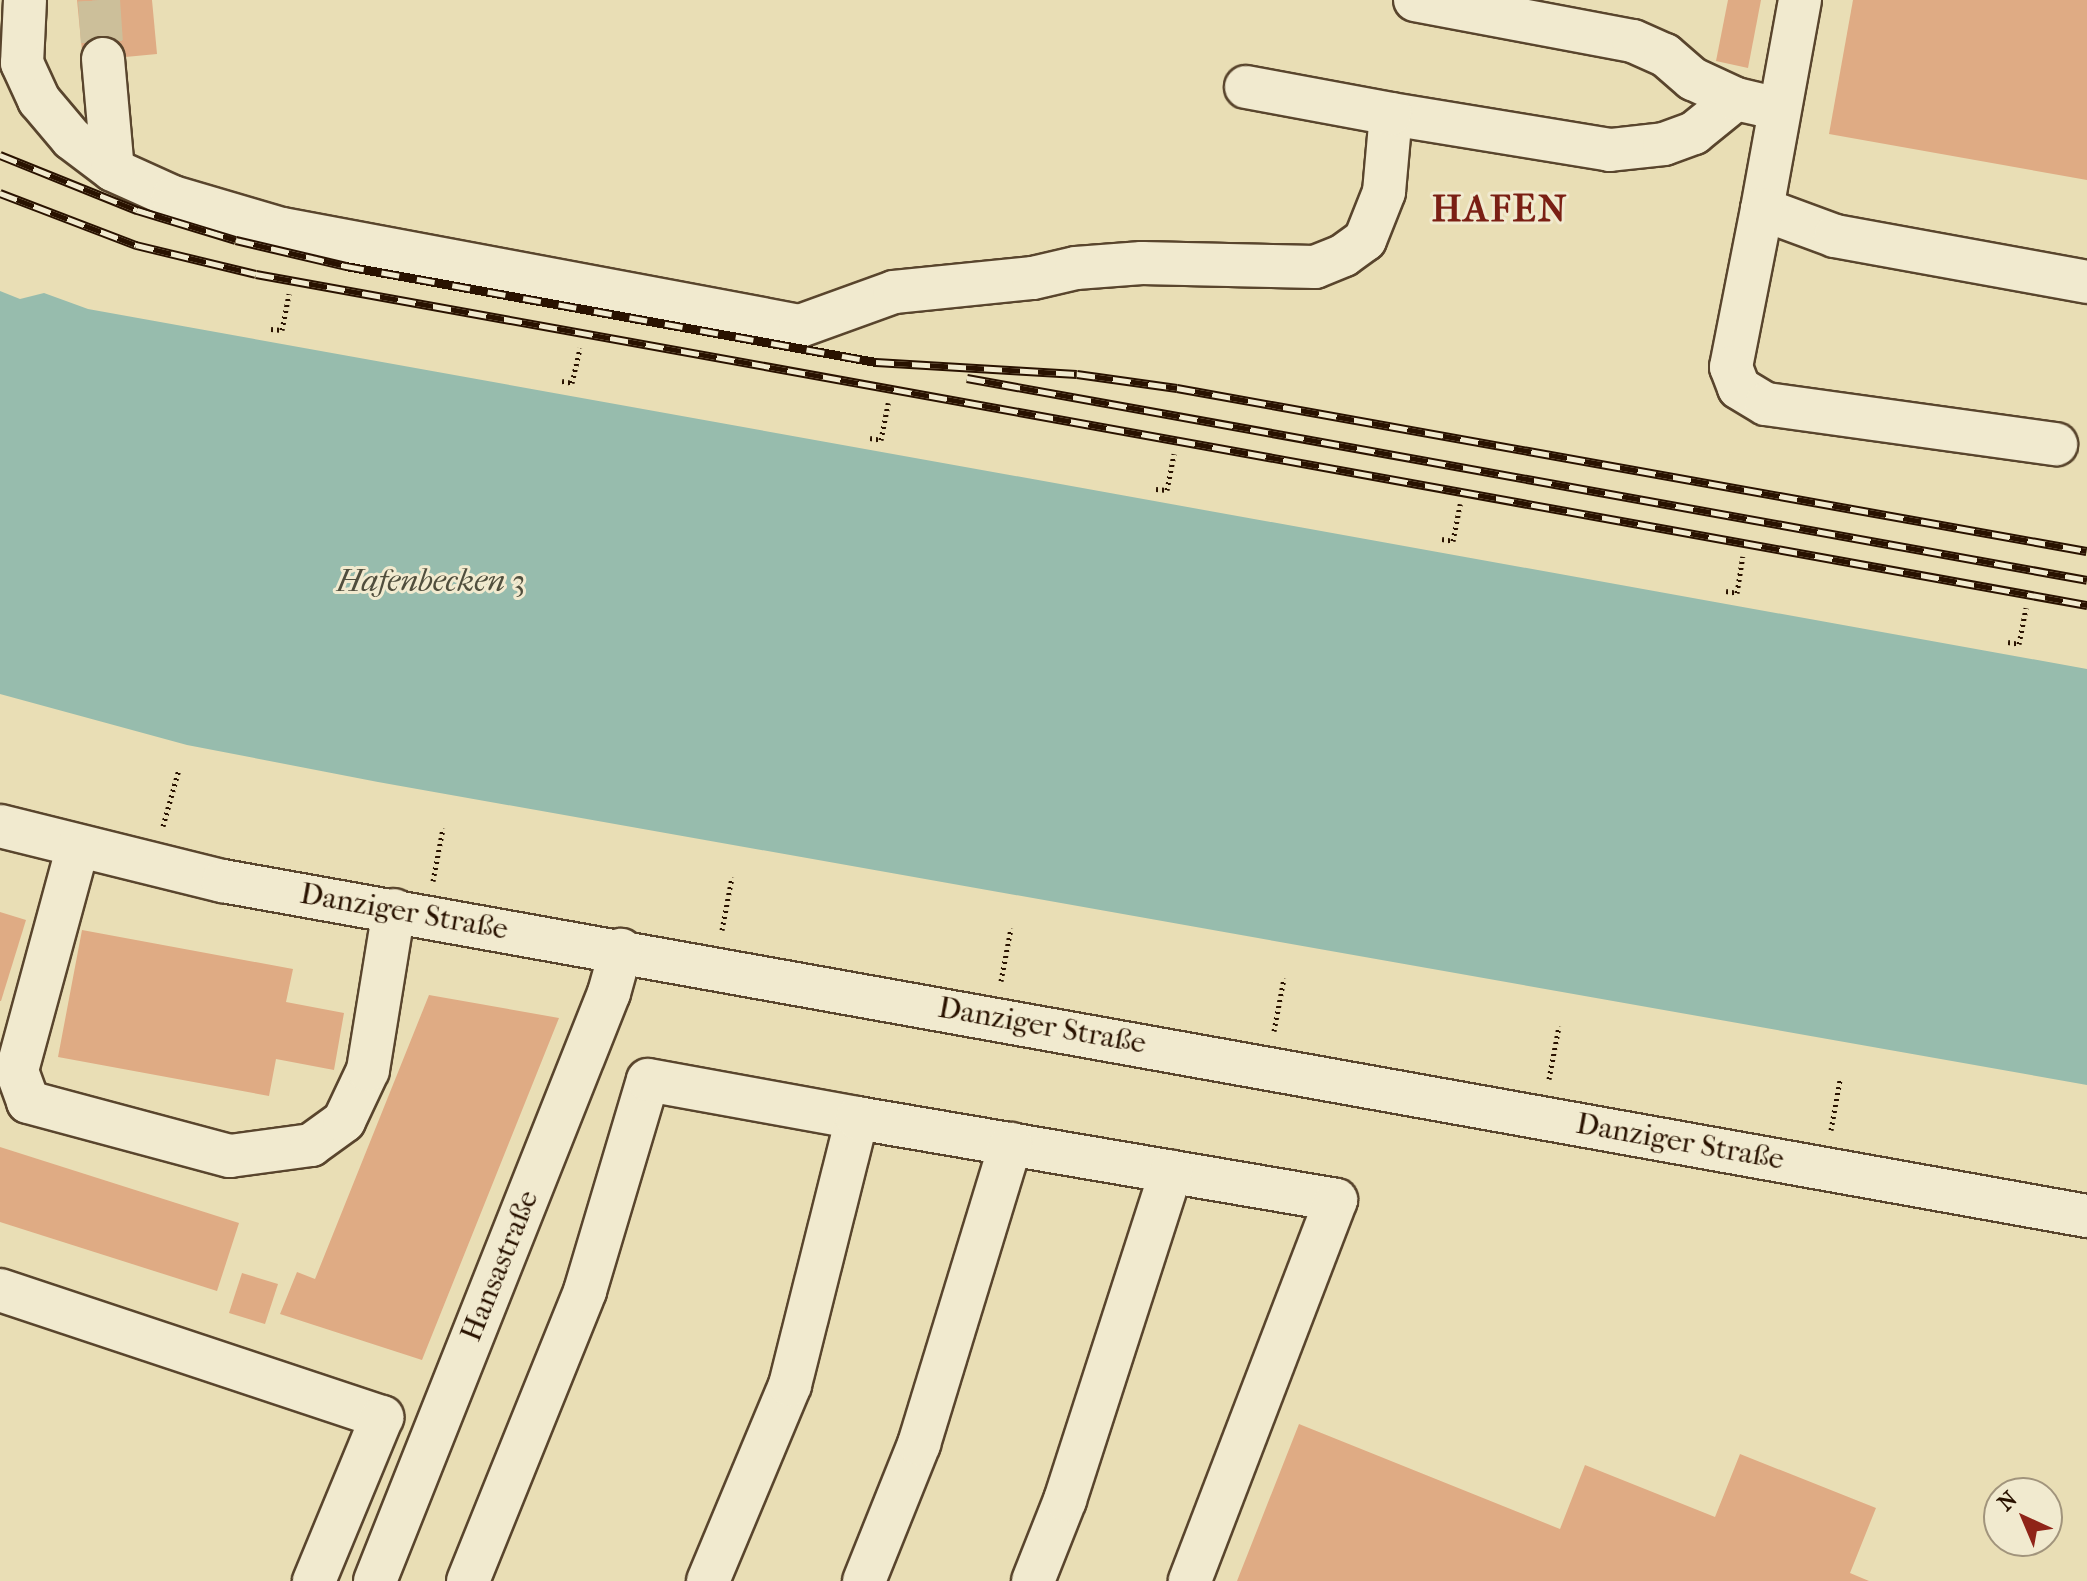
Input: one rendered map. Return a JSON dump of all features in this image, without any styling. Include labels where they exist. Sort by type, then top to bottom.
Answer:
[{"type":"street","points":[[25,0],[22,63],[39,100],[72,139],[113,170],[173,197],[282,229],[800,326],[894,292],[1033,278],[1076,268],[1142,263],[1315,267],[1344,255],[1365,240],[1384,192],[1391,114]]},
{"type":"street","points":[[1415,0],[1633,41],[1665,55],[1693,79],[1736,99],[1781,111]]},
{"type":"street","points":[[1800,0],[1731,367],[1739,388],[1766,404],[2056,444]]},
{"type":"street","points":[[103,59],[113,170]]},
{"type":"street","points":[[1246,87],[1610,150],[1664,144],[1694,133],[1736,99]]},
{"type":"street","points":[[1762,209],[1835,236],[2087,282]]},
{"type":"street","name":"Danziger Straße","points":[[0,826],[223,881],[621,950],[2087,1216]]},
{"type":"street","points":[[78,846],[17,1071],[28,1102],[230,1156],[311,1145],[344,1121],[368,1070],[394,910]]},
{"type":"street","name":"Hansastraße","points":[[375,1581],[609,993],[621,950]]},
{"type":"street","points":[[468,1581],[585,1291],[648,1080],[1336,1200],[1190,1581]]},
{"type":"street","points":[[708,1581],[790,1385],[857,1118]]},
{"type":"street","points":[[864,1581],[919,1444],[1011,1144]]},
{"type":"street","points":[[1033,1581],[1065,1500],[1171,1172]]},
{"type":"street","points":[[0,1290],[382,1417],[314,1581]]},
{"type":"path","points":[[271,329],[282,330],[289,294]]},
{"type":"path","points":[[562,381],[572,383],[580,348]]},
{"type":"path","points":[[870,438],[881,440],[888,403]]},
{"type":"path","points":[[1156,489],[1167,490],[1174,454]]},
{"type":"path","points":[[1442,539],[1453,541],[1460,504]]},
{"type":"path","points":[[1726,591],[1737,593],[1743,556]]},
{"type":"path","points":[[2008,642],[2019,644],[2026,608]]},
{"type":"path","points":[[162,831],[179,769]]},
{"type":"path","points":[[432,886],[443,828]]},
{"type":"path","points":[[721,935],[732,877]]},
{"type":"path","points":[[1000,986],[1011,928]]},
{"type":"path","points":[[1273,1036],[1284,978]]},
{"type":"path","points":[[1548,1084],[1559,1026]]},
{"type":"path","points":[[1829,1138],[1840,1080]]},
{"type":"water","name":"Hafenbecken 3","points":[[0,291],[20,299],[44,293],[88,309],[2087,669],[2087,1085],[378,782],[187,745],[0,694]]},
{"type":"building","points":[[77,0],[152,0],[157,54],[83,61]]},
{"type":"building","points":[[1728,0],[1761,0],[1748,68],[1716,61]]},
{"type":"building","points":[[1853,0],[2087,0],[2087,180],[1829,134]]},
{"type":"building","points":[[0,912],[26,920],[1,1001],[0,1001]]},
{"type":"building","points":[[82,930],[293,969],[286,1002],[344,1013],[334,1070],[276,1059],[269,1096],[58,1057]]},
{"type":"building","points":[[429,995],[559,1018],[422,1360],[280,1314],[297,1272],[315,1279]]},
{"type":"building","points":[[0,1147],[239,1223],[217,1291],[0,1222]]},
{"type":"building","points":[[242,1273],[278,1284],[265,1324],[229,1313]]},
{"type":"building","points":[[1299,1424],[1560,1529],[1585,1465],[1715,1517],[1740,1454],[1876,1508],[1850,1573],[1869,1581],[1237,1581]]},
{"type":"tunnel","points":[[99,0],[103,59]]},
{"type":"railway","points":[[0,155],[137,210],[236,240],[346,266],[876,362],[1077,374],[1177,388],[2087,551]]},
{"type":"railway","points":[[0,193],[136,245],[256,274],[2087,605]]},
{"type":"railway","points":[[967,378],[2087,580]]},
{"type":"district","name":"HAFEN","points":[[1500,209]]}]
